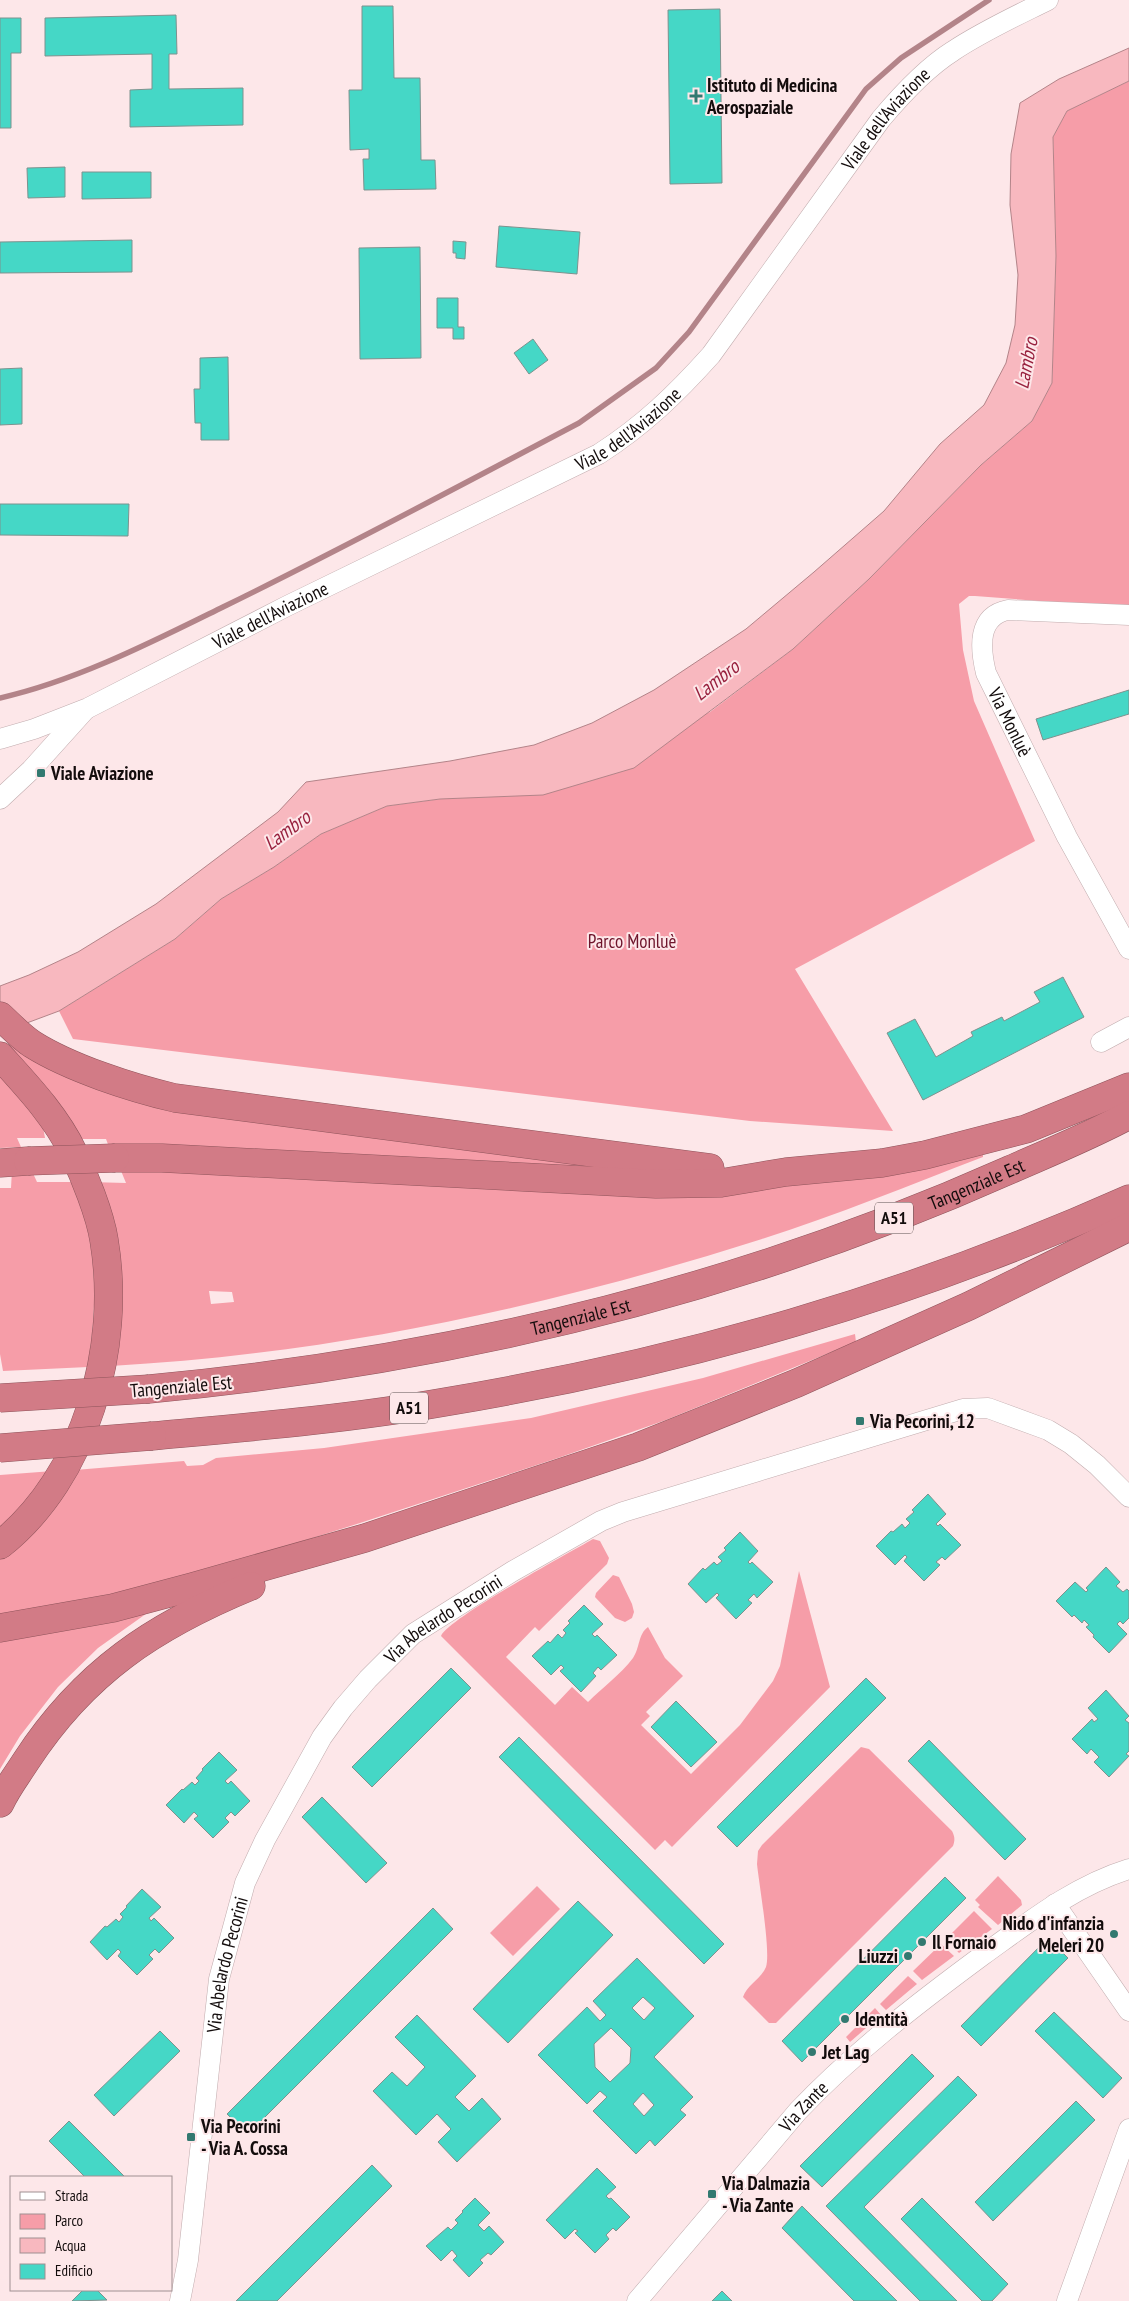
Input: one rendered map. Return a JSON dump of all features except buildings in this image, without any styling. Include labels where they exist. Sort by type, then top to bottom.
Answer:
[{"type":"highway","points":[[0,1016],[20,1034],[43,1050],[140,1089],[175,1098],[657,1163],[714,1169],[786,1172]]},
{"type":"highway","points":[[0,1056],[38,1097],[58,1124],[73,1152],[88,1189],[104,1239],[108,1282],[106,1331],[101,1367],[85,1424],[73,1455],[57,1482],[39,1506],[21,1527],[0,1545]]},
{"type":"highway","points":[[0,1163],[162,1158],[656,1184],[721,1183],[786,1172],[882,1163],[972,1144],[1026,1129],[1129,1087]]},
{"type":"highway","name":"Tangenziale Est","points":[[0,1398],[149,1389],[241,1381],[352,1365],[557,1324],[650,1299],[851,1235],[967,1189],[1129,1116]]},
{"type":"highway","name":"A51","points":[[0,1448],[152,1436],[339,1417],[444,1403],[542,1385],[662,1359],[771,1331],[878,1298],[996,1255],[1129,1199]]},
{"type":"highway","points":[[0,1628],[112,1608],[365,1538],[638,1447],[788,1386],[969,1306],[1129,1227]]},
{"type":"highway","points":[[0,1803],[39,1741],[80,1693],[110,1664],[160,1630],[210,1603],[365,1538]]},
{"type":"street","name":"Viale dell'Aviazione","points":[[0,739],[34,729],[88,708],[287,606],[600,454],[627,436],[667,402],[711,354],[881,119],[906,90],[952,52],[988,30],[1048,0]]},
{"type":"street","name":"Via Monluè","points":[[1129,615],[1008,610],[998,612],[984,626],[982,656],[986,673],[1067,837],[1129,949]]},
{"type":"street","name":"Viale dell'Aviazione","points":[[0,799],[31,770],[88,708]]},
{"type":"street","points":[[1101,1042],[1129,1027]]},
{"type":"street","name":"Via Abelardo Pecorini","points":[[180,2301],[188,2260],[219,1979],[245,1883],[265,1840],[331,1723],[368,1679],[413,1634],[513,1571],[611,1516],[963,1409],[988,1408],[1048,1430],[1071,1444],[1097,1465],[1129,1497]]},
{"type":"street","name":"Via Zante","points":[[636,2301],[816,2092],[907,2012],[1055,1904],[1096,1881],[1129,1869]]},
{"type":"street","points":[[1055,1904],[1129,2011]]},
{"type":"street","points":[[1067,2301],[1127,2150],[1129,2129]]},
{"type":"green space","name":"Parco Monluè","points":[[1129,81],[1129,608],[975,596],[969,596],[959,604],[963,650],[974,701],[1035,841],[795,969],[893,1131],[750,1121],[73,1039],[59,1011],[175,939],[221,899],[274,867],[321,834],[387,806],[440,799],[710,712],[793,649],[869,579],[981,465],[1032,421],[1052,383],[1056,256],[1053,137],[1067,111]]},
{"type":"green space","points":[[10,1044],[75,1075],[607,1167],[109,1147],[106,1139],[75,1139],[8,1046]]},
{"type":"green space","points":[[0,1071],[43,1127],[45,1138],[17,1138],[21,1147],[0,1148]]},
{"type":"green space","points":[[983,1151],[983,1157],[790,1230],[683,1263],[522,1305],[441,1323],[276,1351],[194,1360],[111,1366],[89,1182],[126,1183],[119,1166],[669,1190]],"holes":[[[209,1291],[232,1292],[234,1302],[211,1304]]]},
{"type":"green space","points":[[31,1169],[37,1182],[71,1182],[87,1226],[94,1273],[93,1320],[88,1367],[3,1371],[0,1354],[0,1188],[11,1188],[12,1170]]},
{"type":"green space","points":[[855,1334],[856,1342],[666,1420],[558,1458],[195,1575],[94,1600],[0,1618],[0,1558],[75,1470],[184,1461],[187,1466],[203,1465],[216,1458],[324,1448],[531,1418],[703,1378]]},
{"type":"green space","points":[[53,1471],[0,1533],[0,1475]]},
{"type":"green space","points":[[593,1539],[600,1541],[609,1558],[607,1564],[539,1631],[535,1627],[506,1657],[555,1705],[572,1687],[588,1702],[633,1658],[642,1633],[648,1627],[665,1658],[683,1676],[646,1712],[650,1716],[641,1725],[691,1774],[740,1725],[773,1681],[780,1666],[799,1571],[830,1687],[672,1847],[665,1840],[655,1850],[441,1636],[449,1627],[486,1601]]},
{"type":"green space","points":[[613,1575],[619,1577],[632,1604],[634,1612],[632,1618],[625,1622],[615,1618],[595,1597],[596,1593]]},
{"type":"green space","points":[[150,1611],[98,1648],[58,1687],[20,1736],[0,1769],[0,1638]]},
{"type":"green space","points":[[861,1747],[869,1749],[952,1831],[954,1835],[953,1846],[776,2023],[769,2023],[743,1997],[764,1971],[767,1959],[766,1933],[757,1864],[758,1851]]},
{"type":"green space","points":[[998,1876],[1021,1900],[1022,1905],[998,1925],[978,1907],[980,1905],[975,1900]]},
{"type":"green space","points":[[537,1886],[560,1909],[513,1956],[490,1933]]},
{"type":"green space","points":[[974,1911],[992,1929],[959,1953],[946,1939]]},
{"type":"green space","points":[[941,1944],[954,1956],[922,1980],[913,1971]]},
{"type":"green space","points":[[908,1976],[917,1984],[886,2010],[880,2004]]},
{"type":"green space","points":[[875,2008],[881,2015],[850,2042],[846,2037]]},
{"type":"water","name":"Lambro","points":[[1129,48],[1129,81],[1067,111],[1053,137],[1056,256],[1052,383],[1032,421],[981,465],[869,579],[793,649],[634,768],[543,795],[440,799],[387,806],[321,834],[274,867],[221,899],[175,939],[59,1011],[0,1033],[0,986],[29,975],[78,952],[156,904],[278,812],[306,782],[450,761],[534,745],[592,723],[654,690],[746,629],[884,511],[940,444],[984,405],[1006,363],[1015,325],[1018,275],[1010,205],[1011,154],[1020,103],[1059,79]]},
{"type":"waterway","points":[[0,698],[29,691],[86,671],[170,633],[358,539],[579,423],[656,368],[689,332],[866,89],[901,58],[989,0]]},
{"type":"place","name":"Istituto di Medicina Aerospaziale","points":[[696,96]]},
{"type":"place","name":"Viale Aviazione","points":[[41,773]]},
{"type":"place","name":"Via Pecorini, 12","points":[[860,1421]]},
{"type":"place","name":"Nido d'infanzia Meleri 20","points":[[1114,1934]]},
{"type":"place","name":"Il Fornaio","points":[[922,1942]]},
{"type":"place","name":"Liuzzi","points":[[908,1956]]},
{"type":"place","name":"Identità","points":[[845,2019]]},
{"type":"place","name":"Jet Lag","points":[[812,2052]]},
{"type":"place","name":"Via Pecorini - Via A. Cossa","points":[[191,2137]]},
{"type":"place","name":"Via Dalmazia - Via Zante","points":[[712,2194]]}]
